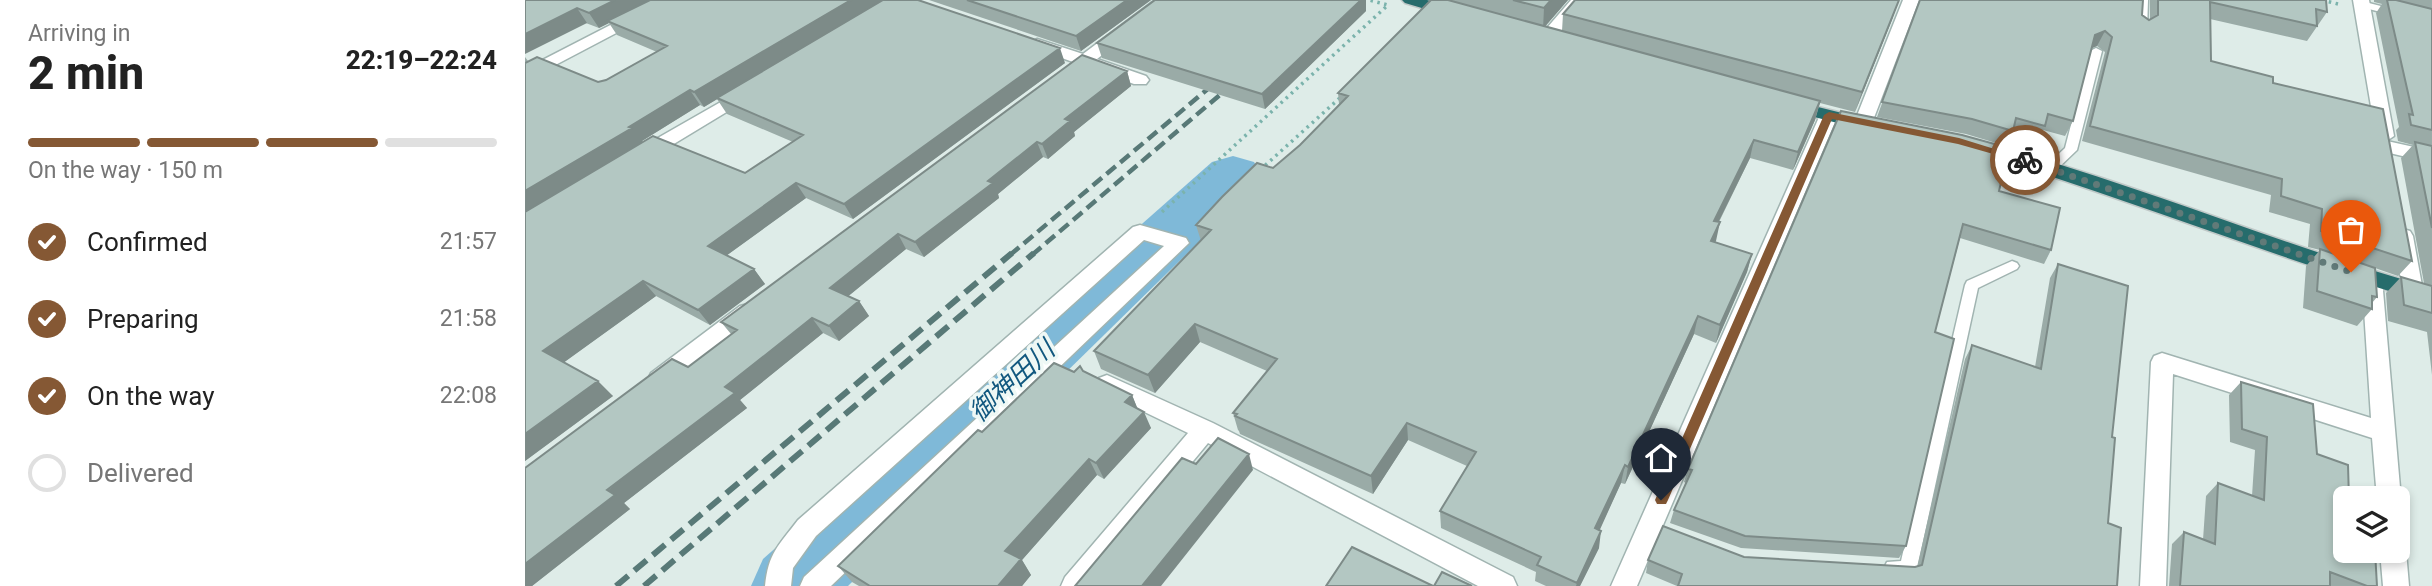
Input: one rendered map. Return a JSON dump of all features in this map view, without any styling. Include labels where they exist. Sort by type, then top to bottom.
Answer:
[{"type":"highway","points":[[1410,0],[1472,18]]},
{"type":"highway","points":[[1775,101],[1829,115],[1870,116]]},
{"type":"highway","points":[[1959,141],[2051,168],[2372,279],[2432,296]]},
{"type":"street","points":[[525,76],[671,0]]},
{"type":"street","points":[[1053,85],[1165,0]]},
{"type":"street","points":[[1546,39],[1579,0]]},
{"type":"street","points":[[1870,116],[1911,0]]},
{"type":"street","points":[[2361,2],[2388,154],[2432,158]]},
{"type":"street","points":[[1022,39],[1140,80]]},
{"type":"street","points":[[630,163],[758,85]]},
{"type":"street","points":[[1624,586],[1656,528],[1829,115]]},
{"type":"street","points":[[2399,212],[2413,290]]},
{"type":"street","points":[[779,575],[807,528],[1142,233],[1179,243],[813,586]]},
{"type":"street","points":[[2372,279],[2388,486]]},
{"type":"street","points":[[637,394],[761,303]]},
{"type":"street","points":[[2153,586],[2162,362],[2384,432]]},
{"type":"street","points":[[1100,380],[1205,430],[1504,586]]},
{"type":"street","points":[[1074,586],[1205,430]]},
{"type":"street","points":[[2394,563],[2396,586]]},
{"type":"lane","points":[[2142,30],[2143,0]]},
{"type":"lane","points":[[2361,2],[2432,22]]},
{"type":"lane","points":[[2051,168],[2071,150],[2096,51]]},
{"type":"lane","points":[[1881,568],[1908,569],[1972,285],[2012,266]]},
{"type":"path","points":[[1142,233],[1388,5],[1369,0]]},
{"type":"path","points":[[1254,175],[1348,90]]},
{"type":"building","points":[[525,0],[615,0],[589,13],[577,8],[525,34]]},
{"type":"building","points":[[650,0],[851,0],[694,92],[690,90],[629,127],[632,128],[525,191],[525,63],[537,57],[598,82],[606,80],[667,46],[607,21]]},
{"type":"building","points":[[883,0],[918,0],[1060,48],[844,204],[796,183],[708,246],[754,269],[698,310],[643,281],[543,351],[598,381],[525,434],[525,212],[653,136],[745,173],[803,135],[717,98]]},
{"type":"building","points":[[967,0],[1127,0],[1076,36]]},
{"type":"building","points":[[1155,0],[1361,0],[1262,94],[1097,43]]},
{"type":"building","points":[[1431,0],[1448,0],[1820,101],[1798,152],[1754,140],[1714,221],[1720,222],[1711,241],[1752,254],[1720,325],[1698,316],[1628,467],[1625,465],[1595,528],[1601,531],[1577,583],[1537,565],[1541,557],[1440,511],[1476,452],[1407,423],[1371,476],[1235,416],[1237,414],[1233,413],[1277,359],[1195,324],[1148,375],[1094,351],[1211,230],[1196,225],[1222,197],[1257,163],[1273,168],[1300,145],[1348,96],[1338,93]]},
{"type":"building","points":[[1513,0],[1551,0],[1544,8]]},
{"type":"building","points":[[1575,0],[1899,0],[1862,92],[1563,14]]},
{"type":"building","points":[[1920,0],[2143,0],[2142,15],[2149,20],[2158,15],[2158,0],[2326,0],[2327,12],[2316,9],[2317,26],[2210,2],[2211,61],[2273,77],[2273,83],[2383,109],[2412,261],[2321,231],[2322,209],[2281,196],[2282,179],[2090,126],[2112,37],[2105,31],[2095,35],[2073,121],[2048,114],[2045,126],[2016,118],[2013,131],[1972,119],[1882,102]]},
{"type":"building","points":[[2387,0],[2432,9],[2432,130],[2411,125],[2409,114],[2413,115]]},
{"type":"building","points":[[1082,55],[1127,71],[1065,119],[1070,121],[1042,144],[1037,142],[988,181],[993,183],[915,242],[898,234],[830,288],[859,301],[829,326],[812,318],[725,387],[735,393],[607,490],[615,495],[525,564],[525,468],[672,359],[688,367],[737,330],[721,322]]},
{"type":"building","points":[[1841,111],[1962,135],[2009,148],[1999,191],[2060,208],[2051,250],[1963,224],[1935,332],[1954,339],[1906,546],[1745,536],[1674,510],[1692,470],[1688,469]]},
{"type":"building","points":[[2415,142],[2432,146],[2432,228]]},
{"type":"building","points":[[2320,249],[2375,268],[2377,297],[2372,296],[2372,309],[2317,291]]},
{"type":"building","points":[[2058,264],[2128,286],[2112,437],[2115,438],[2108,523],[2121,528],[2117,586],[1678,586],[1682,574],[1648,560],[1663,526],[1744,557],[1915,567],[1922,565],[1972,345],[2041,369]]},
{"type":"building","points":[[2401,277],[2432,286],[2432,313],[2404,305]]},
{"type":"building","points":[[1054,363],[1074,372],[1080,366],[1083,371],[1132,395],[1125,402],[1144,412],[1096,463],[1089,459],[1005,551],[1021,559],[998,586],[870,586],[838,566],[978,430],[982,432]]},
{"type":"building","points":[[2241,382],[2313,404],[2317,454],[2348,465],[2349,486],[2333,486],[2333,563],[2376,563],[2377,586],[2367,586],[2330,572],[2330,586],[2180,586],[2184,532],[2215,544],[2218,483],[2264,500],[2267,437],[2242,429]]},
{"type":"building","points":[[1218,438],[1249,454],[1142,586],[1075,586],[1182,458],[1196,464]]},
{"type":"building","points":[[1352,547],[1433,586],[1326,586]]},
{"type":"building","points":[[1442,572],[1472,586],[1434,586]]},
{"type":"waterway","name":"御神田川","points":[[792,586],[1233,175]]},
{"type":"railway","points":[[1010,255],[1222,77]]},
{"type":"railway","points":[[1032,255],[1235,82]]},
{"type":"railway","points":[[616,586],[1012,253]]},
{"type":"railway","points":[[644,586],[1034,253]]},
{"type":"way so far","points":[[2025,160],[2351,272]]},
{"type":"route","points":[[1661,500],[1829,115],[1959,141],[2025,160]]}]
